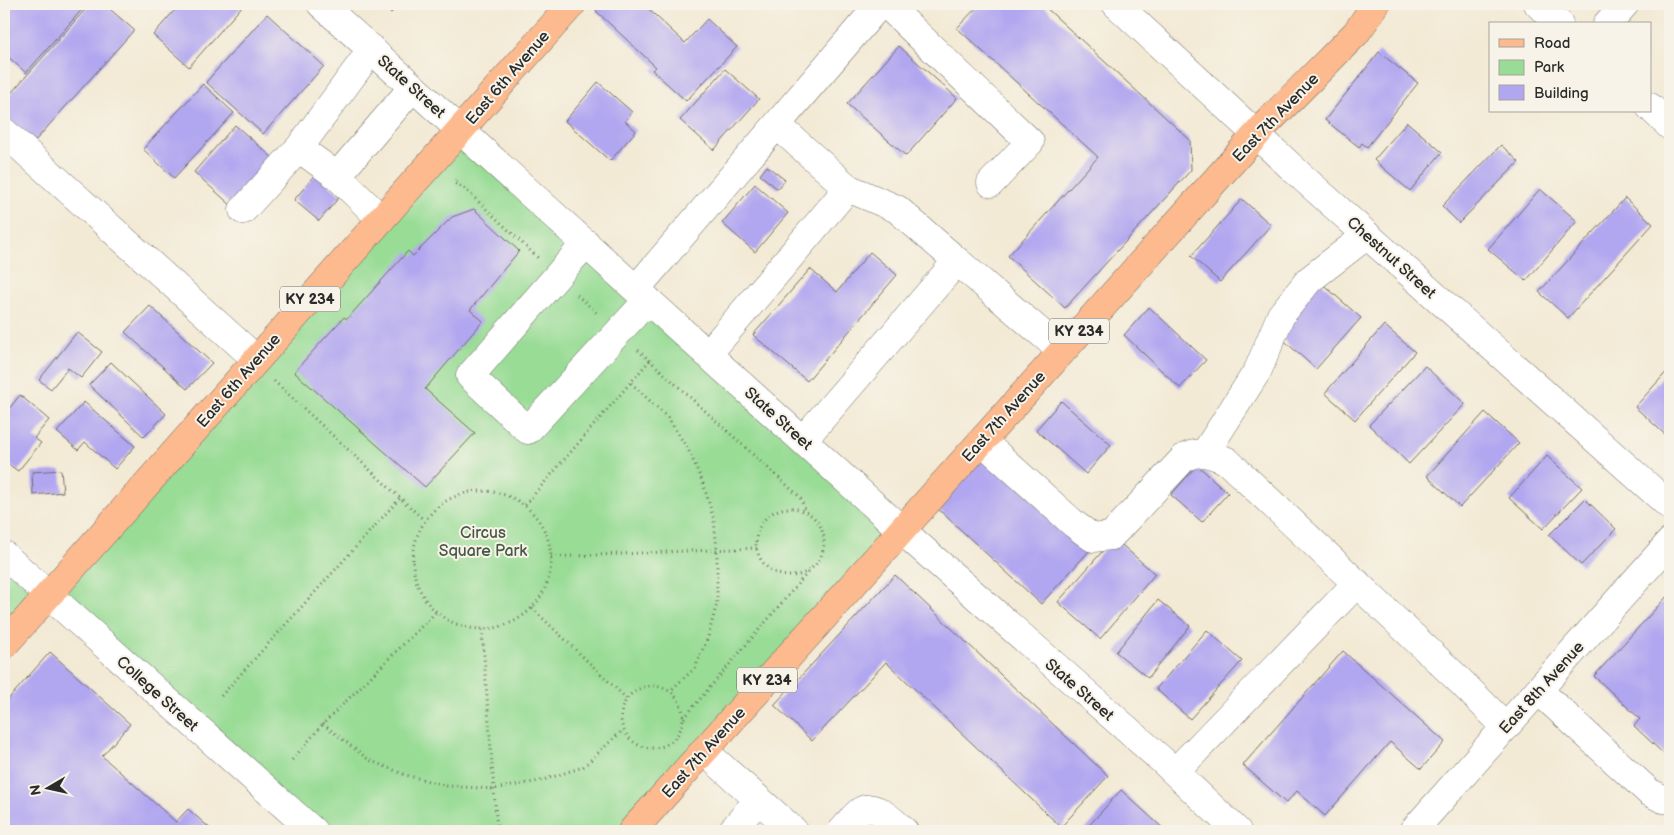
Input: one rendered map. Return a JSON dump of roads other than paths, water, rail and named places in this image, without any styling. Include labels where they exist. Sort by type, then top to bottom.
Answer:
[{"type":"main road","name":"East 6th Avenue","points":[[4,645],[572,4]]},
{"type":"main road","name":"East 7th Avenue","points":[[632,831],[1281,107],[1356,33],[1376,4]]},
{"type":"street","name":"State Street","points":[[321,4],[803,440],[1175,772],[1237,831]]},
{"type":"street","points":[[586,243],[470,376],[528,430],[642,295],[777,125],[880,4]]},
{"type":"street","points":[[886,4],[1030,142],[991,183]]},
{"type":"street","name":"Chestnut Street","points":[[1116,4],[1367,235],[1670,506]]},
{"type":"street","points":[[1538,4],[1557,22]]},
{"type":"street","points":[[1609,22],[1626,4]]},
{"type":"street","points":[[244,210],[299,148],[372,49]]},
{"type":"street","points":[[337,176],[413,87]]},
{"type":"street","points":[[1652,109],[1670,126]]},
{"type":"street","points":[[777,125],[848,188],[897,208],[1062,350]]},
{"type":"street","points":[[4,132],[256,359]]},
{"type":"street","points":[[299,148],[337,176],[381,219]]},
{"type":"street","points":[[708,354],[848,188]]},
{"type":"street","points":[[1205,453],[1258,370],[1281,316],[1309,280],[1367,235]]},
{"type":"street","points":[[803,440],[957,261]]},
{"type":"street","points":[[982,441],[1074,524],[1094,538],[1111,536],[1184,458],[1193,454],[1205,453],[1227,461],[1236,467],[1506,727]]},
{"type":"street","name":"East 8th Avenue","points":[[1412,831],[1670,542]]},
{"type":"street","name":"College Street","points":[[4,555],[313,831]]},
{"type":"street","points":[[1175,772],[1357,583]]},
{"type":"street","points":[[1538,690],[1649,792],[1663,799],[1670,800]]},
{"type":"street","points":[[704,752],[794,831]]},
{"type":"street","points":[[732,831],[758,800]]},
{"type":"street","points":[[842,831],[860,811],[868,808],[885,815],[904,831]]},
{"type":"park label","name":"Circus Square Park","points":[[483,541]]}]
